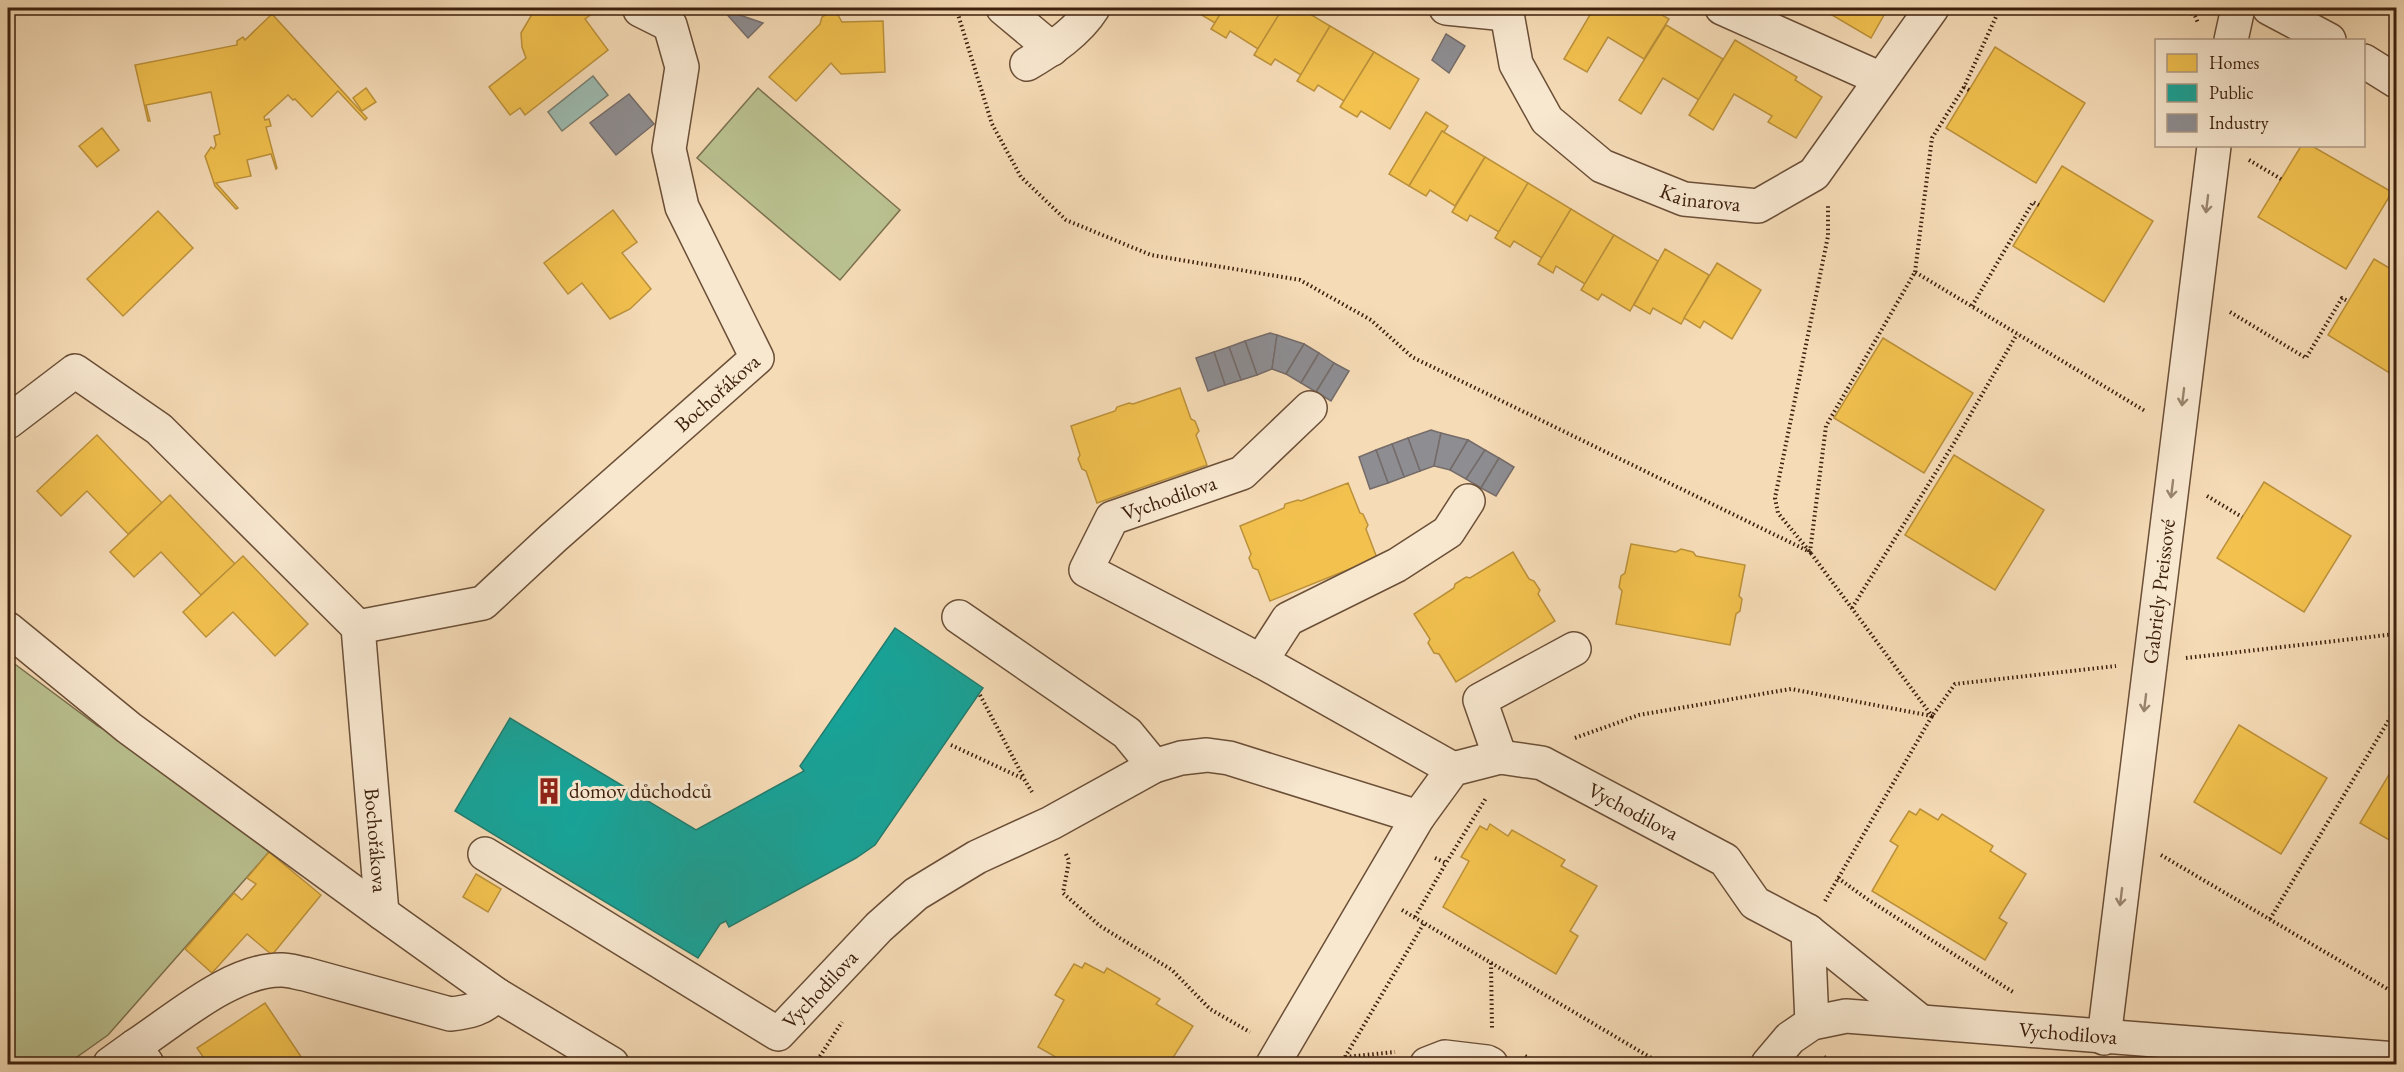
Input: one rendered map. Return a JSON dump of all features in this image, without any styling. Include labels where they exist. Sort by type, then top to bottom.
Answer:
[{"type":"street","points":[[1003,8],[1040,57],[1093,8]]},
{"type":"street","name":"Kainarova","points":[[1446,8],[1506,10],[1516,64],[1547,120],[1602,166],[1684,199],[1758,206],[1814,174],[1932,8]]},
{"type":"street","points":[[1722,8],[1881,79]]},
{"type":"street","points":[[2231,39],[2238,8]]},
{"type":"street","points":[[2269,8],[2327,39]]},
{"type":"street","name":"Bochořákova","points":[[612,1065],[497,995],[382,914],[358,627],[483,603],[757,358],[682,207],[669,149],[682,66],[670,25],[640,10]]},
{"type":"street","points":[[2365,62],[2397,81]]},
{"type":"street","name":"Gabriely Preissové","points":[[2104,1038],[2214,147]]},
{"type":"street","points":[[8,422],[75,371],[159,429],[358,627]]},
{"type":"street","name":"Vychodilova","points":[[1310,408],[1242,473],[1112,518],[1086,570],[1261,661],[1453,769],[1500,757],[1542,763],[1725,860],[1755,903],[1808,931],[1920,1021]]},
{"type":"street","points":[[1261,661],[1288,619],[1397,565],[1448,532],[1468,501]]},
{"type":"street","points":[[959,617],[1127,733],[1154,766]]},
{"type":"street","points":[[8,629],[129,728],[382,914]]},
{"type":"street","points":[[1500,757],[1480,699],[1574,649]]},
{"type":"street","name":"Vychodilova","points":[[485,854],[778,1034],[879,927],[916,894],[977,857],[1051,823],[1154,766],[1181,758],[1198,756],[1229,758],[1410,830]]},
{"type":"street","points":[[1277,1057],[1410,830],[1453,769]]},
{"type":"street","points":[[1808,931],[1812,1023]]},
{"type":"street","points":[[131,1058],[209,996],[242,979],[282,970],[305,974],[450,1014],[469,1012],[484,1007],[497,995]]},
{"type":"street","name":"Vychodilova","points":[[1768,1065],[1790,1038],[1812,1023],[1846,1016],[2104,1038],[2393,1046]]},
{"type":"street","points":[[1413,1058],[1445,1057],[1487,1062],[1491,1065]]},
{"type":"path","points":[[956,8],[993,124],[1022,177],[1066,220],[1151,255],[1300,280],[1371,320],[1412,357],[1810,552]]},
{"type":"path","points":[[1810,552],[1826,426],[1915,272],[1932,138],[1964,87],[2000,8]]},
{"type":"path","points":[[1964,87],[1970,90]]},
{"type":"path","points":[[2244,157],[2281,179]]},
{"type":"path","points":[[1814,174],[1828,198],[1828,236],[1775,498],[1778,513],[1810,552],[1932,716]]},
{"type":"path","points":[[1972,306],[2034,202],[2039,205]]},
{"type":"path","points":[[1915,272],[2179,431]]},
{"type":"path","points":[[2226,310],[2306,358],[2342,298],[2348,302]]},
{"type":"path","points":[[1852,608],[1954,443],[2017,334]]},
{"type":"path","points":[[2202,494],[2242,518]]},
{"type":"path","points":[[1808,931],[1932,716],[1955,684],[2397,634]]},
{"type":"path","points":[[1542,763],[1553,746],[1639,715],[1791,689],[1932,716]]},
{"type":"path","points":[[980,695],[1024,779]]},
{"type":"path","points":[[2270,919],[2397,708]]},
{"type":"path","points":[[951,745],[1005,771]]},
{"type":"path","points":[[1415,918],[1492,788]]},
{"type":"path","points":[[1410,830],[1446,863]]},
{"type":"path","points":[[2158,853],[2397,994]]},
{"type":"path","points":[[1069,861],[1063,893],[1100,926],[1172,970],[1210,1009],[1277,1057]]},
{"type":"path","points":[[1838,878],[2021,998]]},
{"type":"path","points":[[1372,894],[1658,1062]]},
{"type":"path","points":[[1340,1065],[1424,923]]},
{"type":"path","points":[[1491,963],[1492,1029]]},
{"type":"path","points":[[2393,1046],[2397,1000]]},
{"type":"path","points":[[815,1065],[847,1015]]},
{"type":"path","points":[[1344,1057],[1413,1058]]},
{"type":"green space","points":[[758,88],[900,210],[840,280],[697,158]]},
{"type":"green space","points":[[8,659],[98,726],[177,770],[269,852],[108,1035],[67,1064],[8,1064]]},
{"type":"water","points":[[593,76],[608,95],[562,131],[548,112]]},
{"type":"building: Homes","points":[[525,8],[600,8],[585,19],[608,50],[525,115],[520,108],[510,115],[489,87],[526,58],[521,33],[531,16]]},
{"type":"building: Homes","points":[[1190,8],[1224,8],[1215,23]]},
{"type":"building: Homes","points":[[1224,8],[1283,8],[1258,49],[1230,31],[1226,38],[1211,29]]},
{"type":"building: Homes","points":[[1283,8],[1300,8],[1330,26],[1301,75],[1275,59],[1271,65],[1254,55]]},
{"type":"building: Homes","points":[[1594,8],[1650,8],[1669,19],[1644,59],[1608,37],[1587,72],[1564,59]]},
{"type":"building: Homes","points":[[1820,8],[1888,8],[1871,38]]},
{"type":"building: Homes","points":[[830,12],[838,15],[842,22],[883,21],[885,72],[841,74],[831,63],[796,101],[769,77],[820,24],[822,17]]},
{"type":"building: Homes","points":[[272,14],[367,118],[365,120],[338,91],[312,117],[288,95],[264,117],[265,120],[269,119],[271,126],[266,127],[277,168],[271,154],[247,160],[251,176],[216,183],[238,208],[236,209],[215,186],[205,156],[211,147],[214,149],[216,145],[214,136],[220,134],[211,92],[146,105],[150,121],[148,121],[135,65],[237,45],[237,41],[243,37],[245,40]]},
{"type":"building: Homes","points":[[1666,25],[1723,59],[1699,100],[1663,78],[1641,114],[1619,100]]},
{"type":"building: Homes","points":[[1330,26],[1374,52],[1344,101],[1318,85],[1314,91],[1297,81]]},
{"type":"building: Homes","points":[[1735,40],[1797,77],[1795,80],[1822,97],[1796,138],[1768,122],[1772,116],[1734,94],[1713,130],[1689,115]]},
{"type":"building: Homes","points":[[1995,47],[2085,103],[2036,183],[1946,128]]},
{"type":"building: Homes","points":[[1374,52],[1419,79],[1390,129],[1361,111],[1357,117],[1340,107]]},
{"type":"building: Homes","points":[[366,88],[376,102],[362,111],[353,98]]},
{"type":"building: Homes","points":[[1426,112],[1448,126],[1444,132],[1442,131],[1409,186],[1389,174]]},
{"type":"building: Homes","points":[[102,128],[119,150],[97,167],[79,146]]},
{"type":"building: Homes","points":[[1442,131],[1485,157],[1455,206],[1430,190],[1426,196],[1409,186]]},
{"type":"building: Homes","points":[[2300,147],[2314,147],[2392,192],[2346,269],[2258,217]]},
{"type":"building: Homes","points":[[1485,157],[1528,183],[1499,232],[1470,215],[1467,221],[1452,212]]},
{"type":"building: Homes","points":[[2062,166],[2153,221],[2104,302],[2013,246]]},
{"type":"building: Homes","points":[[1528,183],[1571,209],[1542,258],[1514,241],[1510,247],[1495,238]]},
{"type":"building: Homes","points":[[1571,209],[1614,235],[1585,284],[1556,266],[1553,273],[1538,264]]},
{"type":"building: Homes","points":[[613,210],[637,242],[622,253],[651,289],[630,309],[610,319],[582,283],[568,294],[544,263]]},
{"type":"building: Homes","points":[[158,211],[193,248],[123,316],[87,279]]},
{"type":"building: Homes","points":[[1614,235],[1658,261],[1630,311],[1602,294],[1598,300],[1581,290]]},
{"type":"building: Homes","points":[[1665,249],[1709,275],[1681,324],[1653,308],[1650,314],[1634,305]]},
{"type":"building: Homes","points":[[2374,259],[2396,272],[2396,377],[2328,335]]},
{"type":"building: Homes","points":[[1717,263],[1761,290],[1732,339],[1704,321],[1700,328],[1684,318]]},
{"type":"building: Homes","points":[[1883,338],[1973,393],[1924,473],[1834,418]]},
{"type":"building: Homes","points":[[1180,388],[1191,419],[1195,421],[1199,431],[1196,435],[1207,465],[1097,503],[1086,471],[1082,469],[1078,459],[1080,455],[1071,426],[1115,411],[1117,407]]},
{"type":"building: Homes","points":[[97,435],[162,503],[128,534],[87,491],[61,516],[37,491]]},
{"type":"building: Homes","points":[[1954,455],[2044,510],[1995,590],[1905,535]]},
{"type":"building: Homes","points":[[2264,482],[2351,536],[2304,612],[2217,558]]},
{"type":"building: Homes","points":[[1348,483],[1360,513],[1363,514],[1368,525],[1366,529],[1377,558],[1270,601],[1258,570],[1253,568],[1249,558],[1251,554],[1240,526],[1284,508],[1285,504],[1301,501]]},
{"type":"building: Homes","points":[[170,495],[235,564],[201,595],[161,552],[134,577],[110,552]]},
{"type":"building: Homes","points":[[1631,544],[1676,552],[1681,549],[1693,552],[1696,556],[1745,565],[1739,596],[1742,599],[1740,611],[1736,614],[1730,645],[1616,624],[1622,591],[1619,587],[1621,576],[1625,573]]},
{"type":"building: Homes","points":[[1513,552],[1529,579],[1534,581],[1540,590],[1538,594],[1555,621],[1456,682],[1439,654],[1434,653],[1428,643],[1430,639],[1414,614],[1454,588],[1455,584],[1466,577],[1470,578]]},
{"type":"building: Homes","points":[[243,556],[308,624],[275,656],[233,612],[206,637],[183,612]]},
{"type":"building: Homes","points":[[2239,725],[2327,778],[2281,854],[2194,802]]},
{"type":"building: Homes","points":[[2396,763],[2396,844],[2360,823]]},
{"type":"building: Homes","points":[[1920,809],[1938,820],[1942,814],[1993,846],[1990,851],[2026,874],[1999,918],[2007,923],[1985,960],[1872,891],[1898,846],[1890,841],[1909,811],[1916,815]]},
{"type":"building: Homes","points":[[1490,824],[1508,836],[1512,830],[1565,860],[1561,866],[1597,886],[1570,931],[1578,936],[1556,974],[1443,907],[1469,861],[1461,857],[1480,826],[1487,830]]},
{"type":"building: Homes","points":[[269,852],[321,895],[272,955],[247,934],[212,973],[185,949],[234,893],[242,900],[256,884],[247,878]]},
{"type":"building: Homes","points":[[476,874],[501,889],[488,912],[463,897]]},
{"type":"building: Homes","points":[[1085,963],[1104,973],[1107,968],[1160,999],[1156,1004],[1193,1026],[1169,1064],[1068,1064],[1038,1047],[1064,1000],[1055,995],[1074,964],[1082,968]]},
{"type":"building: Homes","points":[[265,1003],[306,1064],[208,1064],[197,1048]]},
{"type":"building: Public","name":"domov důchodců","points":[[895,628],[983,688],[875,845],[856,858],[729,927],[726,921],[720,924],[698,958],[455,811],[510,718],[696,830],[804,771],[800,766]]},
{"type":"building: Industry","points":[[722,9],[763,23],[748,38]]},
{"type":"building: Industry","points":[[1446,34],[1465,46],[1449,73],[1432,60]]},
{"type":"building: Industry","points":[[629,94],[654,124],[616,155],[590,123]]},
{"type":"building: Industry","points":[[1270,333],[1277,335],[1272,369],[1257,375],[1245,341]]},
{"type":"building: Industry","points":[[1277,335],[1304,344],[1286,374],[1272,369]]},
{"type":"building: Industry","points":[[1245,341],[1257,375],[1241,380],[1229,347]]},
{"type":"building: Industry","points":[[1304,344],[1319,353],[1301,383],[1286,374]]},
{"type":"building: Industry","points":[[1229,347],[1241,380],[1225,385],[1214,352]]},
{"type":"building: Industry","points":[[1214,352],[1225,385],[1208,391],[1196,358]]},
{"type":"building: Industry","points":[[1319,353],[1334,363],[1316,392],[1301,383]]},
{"type":"building: Industry","points":[[1334,363],[1349,371],[1331,401],[1316,392]]},
{"type":"building: Industry","points":[[1431,430],[1441,433],[1434,466],[1420,471],[1408,438]]},
{"type":"building: Industry","points":[[1441,433],[1468,440],[1450,470],[1434,466]]},
{"type":"building: Industry","points":[[1408,438],[1420,471],[1404,477],[1392,444]]},
{"type":"building: Industry","points":[[1468,440],[1485,450],[1466,479],[1450,470]]},
{"type":"building: Industry","points":[[1392,444],[1404,477],[1388,483],[1376,450]]},
{"type":"building: Industry","points":[[1376,450],[1388,483],[1370,489],[1359,457]]},
{"type":"building: Industry","points":[[1485,450],[1499,458],[1481,488],[1466,479]]},
{"type":"building: Industry","points":[[1499,458],[1514,467],[1496,496],[1481,488]]},
{"type":"place","name":"domov důchodců","points":[[549,791]]}]
